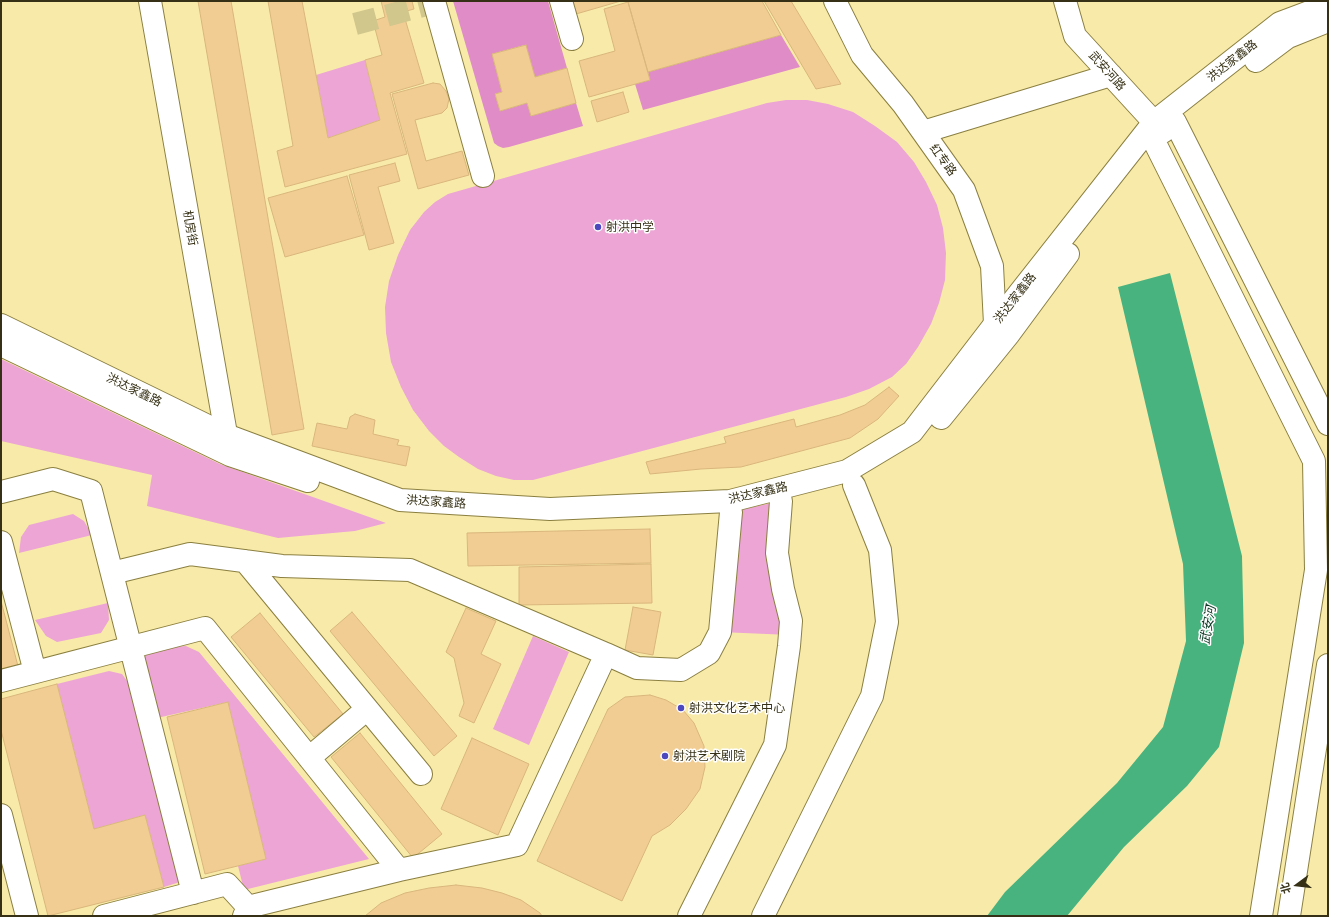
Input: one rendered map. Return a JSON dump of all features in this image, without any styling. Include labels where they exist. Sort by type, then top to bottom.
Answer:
[{"type":"street","name":"机房街","points":[[150,1],[228,445]]},
{"type":"street","points":[[434,1],[483,176]]},
{"type":"street","points":[[561,1],[572,39]]},
{"type":"street","name":"红专路","points":[[835,1],[862,55],[903,104],[964,190],[992,266],[1002,329]]},
{"type":"street","name":"武安河路","points":[[1065,1],[1075,36],[1161,129]]},
{"type":"street","name":"洪达家鑫路","points":[[1,325],[228,445],[400,500],[550,509],[730,501],[847,472],[912,432],[1002,329],[1161,129],[1280,23],[1328,4]]},
{"type":"street","name":"洪达家鑫路","points":[[1161,129],[1288,37],[1328,21]]},
{"type":"street","points":[[923,132],[1111,75]]},
{"type":"street","points":[[1161,129],[1328,424]]},
{"type":"street","points":[[1161,129],[1314,461],[1316,570],[1261,916]]},
{"type":"street","name":"洪达家鑫路","points":[[1,344],[228,445],[394,510],[551,519],[731,512],[854,485],[924,440],[1002,329]]},
{"type":"street","points":[[1,492],[53,479],[91,491],[193,893]]},
{"type":"street","points":[[763,916],[872,696],[887,622],[880,550],[854,485]]},
{"type":"street","points":[[689,916],[775,746],[791,621],[777,553],[781,501]]},
{"type":"street","points":[[112,573],[190,554],[282,566],[410,570],[637,668],[681,670],[709,652],[720,632],[731,512]]},
{"type":"street","points":[[1,542],[35,672]]},
{"type":"street","points":[[245,561],[421,774]]},
{"type":"street","points":[[1,681],[205,628],[399,870]]},
{"type":"street","points":[[104,916],[227,884],[246,912],[399,870],[517,845],[606,654]]},
{"type":"street","points":[[1289,916],[1328,665]]},
{"type":"street","points":[[308,758],[367,709]]},
{"type":"street","points":[[1,815],[27,916]]},
{"type":"shaded area","points":[[453,1],[548,1],[567,68],[535,77],[525,45],[492,54],[502,92],[495,94],[500,111],[527,103],[531,116],[576,103],[583,126],[509,147],[503,148],[494,143]]},
{"type":"shaded area","points":[[781,35],[800,67],[643,110],[635,84],[650,80],[648,72]]},
{"type":"shaded area","points":[[365,60],[380,120],[328,138],[316,75]]},
{"type":"shaded area","points":[[786,100],[807,100],[828,104],[853,112],[875,126],[897,142],[914,162],[937,205],[943,228],[946,253],[945,280],[939,303],[931,324],[918,347],[906,364],[892,377],[869,389],[846,397],[533,480],[514,480],[496,476],[478,469],[444,446],[429,431],[413,410],[401,387],[391,362],[386,333],[385,307],[389,281],[398,255],[410,230],[424,212],[435,202],[448,194],[767,103]]},
{"type":"shaded area","points":[[1,359],[220,464],[386,523],[355,531],[278,538],[147,506],[152,475],[1,441]]},
{"type":"shaded area","points":[[781,501],[790,635],[720,632],[731,512]]},
{"type":"shaded area","points":[[73,514],[84,521],[92,535],[19,553],[21,537],[29,525]]},
{"type":"shaded area","points":[[108,603],[109,620],[101,633],[57,642],[46,636],[35,620]]},
{"type":"shaded area","points":[[533,636],[569,652],[529,745],[493,729]]},
{"type":"shaded area","points":[[186,646],[199,652],[369,859],[244,890],[238,866],[266,859],[228,702],[157,718],[143,656],[172,647]]},
{"type":"shaded area","points":[[109,671],[122,674],[130,685],[180,882],[164,887],[145,815],[94,829],[57,684]]},
{"type":"water","name":"武安河","points":[[1170,273],[1242,556],[1244,643],[1219,747],[1187,786],[1124,847],[1067,916],[987,916],[1005,892],[1117,783],[1163,727],[1186,641],[1183,564],[1118,287]]},
{"type":"building","points":[[198,1],[231,1],[304,429],[272,435]]},
{"type":"building","points":[[268,1],[302,1],[328,138],[380,120],[365,60],[382,55],[373,21],[385,17],[381,1],[412,1],[414,9],[403,12],[424,83],[390,93],[407,154],[285,187],[277,151],[293,146]]},
{"type":"building","points":[[573,1],[621,1],[576,14]]},
{"type":"building","points":[[762,1],[781,35],[648,72],[628,2]]},
{"type":"building","points":[[764,1],[791,1],[841,84],[816,89]]},
{"type":"building","points":[[628,2],[650,80],[589,97],[579,61],[615,51],[604,9]]},
{"type":"building","points":[[526,45],[535,77],[567,68],[576,103],[531,116],[527,103],[500,111],[495,94],[502,92],[492,54]]},
{"type":"building","points":[[433,83],[440,84],[446,91],[449,99],[447,108],[442,113],[415,120],[426,161],[462,151],[469,175],[418,189],[392,94]]},
{"type":"building","points":[[623,92],[629,112],[597,122],[591,101]]},
{"type":"building","points":[[395,163],[400,181],[378,187],[394,243],[369,250],[349,175]]},
{"type":"building","points":[[347,176],[364,235],[285,257],[268,198]]},
{"type":"building","points":[[889,387],[899,396],[878,419],[850,438],[741,467],[650,474],[646,462],[726,443],[724,437],[794,419],[796,427],[840,415],[865,405]]},
{"type":"building","points":[[355,414],[375,420],[373,434],[399,440],[397,445],[410,447],[406,466],[312,446],[317,423],[347,429],[350,417]]},
{"type":"building","points":[[650,529],[651,563],[468,566],[467,533]]},
{"type":"building","points":[[651,564],[652,603],[519,605],[519,567]]},
{"type":"building","points":[[1,601],[19,670],[1,675]]},
{"type":"building","points":[[633,607],[661,612],[653,655],[625,650]]},
{"type":"building","points":[[466,608],[496,621],[481,654],[501,664],[474,723],[459,716],[464,703],[454,658],[446,652]]},
{"type":"building","points":[[352,612],[457,736],[434,756],[330,631]]},
{"type":"building","points":[[260,613],[343,714],[314,737],[231,637]]},
{"type":"building","points":[[57,684],[94,829],[145,815],[164,887],[48,916],[1,730],[1,699]]},
{"type":"building","points":[[650,695],[666,700],[683,710],[694,723],[704,746],[705,767],[700,789],[686,809],[670,825],[652,836],[622,901],[537,861],[608,709],[625,697]]},
{"type":"building","points":[[228,702],[266,859],[205,874],[167,717]]},
{"type":"building","points":[[360,733],[442,834],[413,858],[331,757]]},
{"type":"building","points":[[472,738],[529,764],[498,835],[441,809]]},
{"type":"building","points":[[456,885],[482,888],[502,893],[521,900],[542,916],[365,916],[381,903],[405,893],[429,888]]},
{"type":"tunnel","points":[[355,24],[434,3]]},
{"type":"place","name":"射洪中学","points":[[598,227]]},
{"type":"place","name":"射洪文化艺术中心","points":[[681,708]]},
{"type":"place","name":"射洪艺术剧院","points":[[665,756]]}]
